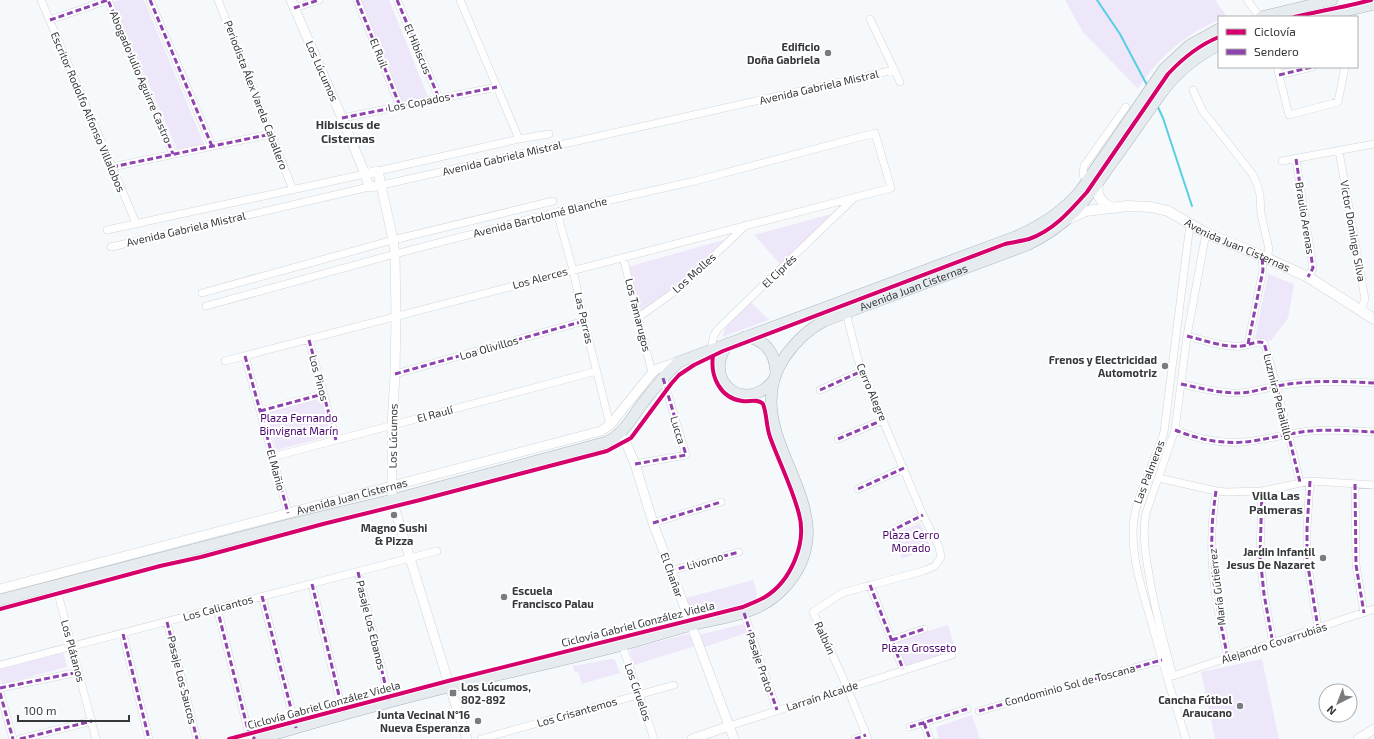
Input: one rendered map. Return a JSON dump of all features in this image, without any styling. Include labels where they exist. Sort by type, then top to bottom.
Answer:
[{"type":"main road","points":[[1265,16],[1333,0]]},
{"type":"main road","points":[[1324,16],[1338,13],[1358,12],[1374,4]]},
{"type":"main road","points":[[1118,208],[1111,207],[1101,200],[1097,192],[1095,178],[1164,69],[1180,52],[1218,30]]},
{"type":"main road","points":[[1095,178],[1171,80],[1190,63],[1218,45]]},
{"type":"main road","name":"Avenida Juan Cisternas","points":[[1068,219],[1084,202],[1095,178]]},
{"type":"main road","name":"Avenida Juan Cisternas","points":[[0,600],[288,525],[392,500],[600,445],[620,434],[663,378],[679,362],[1026,232],[1057,214],[1095,178]]},
{"type":"main road","name":"Avenida Juan Cisternas","points":[[775,377],[790,350],[806,332],[824,321],[1027,245],[1068,219],[1086,211],[1143,206],[1159,209],[1176,215],[1206,232],[1308,277],[1374,319]]},
{"type":"main road","points":[[258,739],[449,686],[622,645],[744,613],[765,604],[780,592],[798,570],[802,562],[807,539],[807,522],[804,504],[780,448],[773,425],[771,400],[775,377],[774,358],[769,349],[760,341],[745,337]]},
{"type":"main road","points":[[729,343],[721,356],[719,366],[720,373],[728,387],[737,393],[750,396],[764,391],[775,377]]},
{"type":"street","name":"Escritor Rodolfo Alfonso Villalobos","points":[[41,0],[136,224]]},
{"type":"street","points":[[50,20],[108,0]]},
{"type":"street","name":"Abogado Julio Aguirre Castro","points":[[108,0],[173,154]]},
{"type":"street","points":[[150,0],[212,146]]},
{"type":"street","name":"Periodista Álex Varela Caballero","points":[[218,0],[293,190]]},
{"type":"street","points":[[293,4],[319,0]]},
{"type":"street","name":"El Ruil","points":[[357,0],[400,106]]},
{"type":"street","name":"El Hibiscus","points":[[397,0],[439,98]]},
{"type":"street","points":[[460,0],[519,139]]},
{"type":"street","points":[[1248,0],[1260,16]]},
{"type":"street","points":[[1333,0],[1338,13]]},
{"type":"street","name":"Los Lúcumos","points":[[293,4],[366,174],[370,187]]},
{"type":"street","points":[[870,19],[900,82]]},
{"type":"street","points":[[1277,68],[1289,115],[1338,102],[1345,68]]},
{"type":"street","points":[[1279,75],[1308,68]]},
{"type":"street","name":"Avenida Gabriela Mistral","points":[[111,247],[370,187],[894,70]]},
{"type":"street","name":"Los Copados","points":[[342,118],[497,87]]},
{"type":"street","points":[[1193,90],[1202,110],[1253,175],[1260,195],[1261,214],[1269,249],[1265,257],[1248,344]]},
{"type":"street","points":[[1095,178],[1083,175],[1084,166],[1126,107]]},
{"type":"street","name":"Los Alerces","points":[[226,361],[891,188],[875,133]]},
{"type":"street","name":"Avenida Bartolomé Blanche","points":[[206,306],[395,254],[557,212],[695,181],[875,133]]},
{"type":"street","points":[[112,167],[271,134]]},
{"type":"street","name":"Avenida Gabriela Mistral","points":[[107,230],[519,139],[549,134]]},
{"type":"street","points":[[1282,161],[1374,144]]},
{"type":"street","name":"Víctor Domingo Silva","points":[[1339,151],[1365,299],[1361,310]]},
{"type":"street","name":"Braulio Arenas","points":[[1296,159],[1313,268],[1308,277]]},
{"type":"street","name":"Los Lúcumos","points":[[378,171],[395,254],[396,316],[392,425],[392,500],[449,686],[467,739]]},
{"type":"street","name":"El Ciprés","points":[[711,349],[714,335],[718,329],[855,197]]},
{"type":"street","name":"Avenida Bartolomé Blanche","points":[[202,293],[393,240],[553,201]]},
{"type":"street","name":"Las Parras","points":[[557,212],[573,270],[610,425]]},
{"type":"street","name":"Las Palmeras","points":[[1186,739],[1136,567],[1133,541],[1135,509],[1164,432],[1190,224]]},
{"type":"street","name":"Los Molles","points":[[639,317],[681,287],[746,225]]},
{"type":"street","name":"Las Palmeras","points":[[1173,676],[1153,601],[1146,561],[1144,528],[1146,513],[1175,430],[1187,336],[1206,232]]},
{"type":"street","name":"Los Tamarugos","points":[[623,257],[652,373]]},
{"type":"street","name":"Cerro Alegre","points":[[846,313],[862,371],[939,547]]},
{"type":"street","name":"Loa Olivillos","points":[[395,374],[584,321]]},
{"type":"street","name":"Luzmira Peñailillo","points":[[1187,336],[1228,345],[1242,346],[1259,342],[1264,343],[1277,386],[1300,482]]},
{"type":"street","name":"Los Pinos","points":[[309,340],[336,440]]},
{"type":"street","name":"El Mañio","points":[[245,356],[288,514]]},
{"type":"street","name":"Avenida Juan Cisternas","points":[[0,589],[601,431],[610,425],[652,373],[658,369],[679,362]]},
{"type":"street","name":"El Raulí","points":[[272,457],[597,371]]},
{"type":"street","points":[[820,390],[862,371]]},
{"type":"street","name":"Lucca","points":[[635,464],[686,455],[663,378]]},
{"type":"street","points":[[1181,384],[1228,393],[1249,392],[1277,386],[1311,382],[1346,381],[1374,383]]},
{"type":"street","points":[[260,411],[324,394]]},
{"type":"street","points":[[838,439],[883,420]]},
{"type":"street","points":[[1175,430],[1199,438],[1224,442],[1254,440],[1288,433],[1328,430],[1374,432]]},
{"type":"street","name":"El Chañar","points":[[620,434],[626,443],[635,464],[653,523],[670,571],[734,739]]},
{"type":"street","points":[[858,489],[904,468]]},
{"type":"street","points":[[1159,478],[1216,491],[1239,492],[1262,491],[1310,481],[1374,486]]},
{"type":"street","points":[[1310,481],[1307,528],[1307,560],[1318,628]]},
{"type":"street","points":[[1355,484],[1356,565],[1364,613]]},
{"type":"street","name":"María Gutierrez","points":[[1216,491],[1212,535],[1213,569],[1216,604],[1228,658]]},
{"type":"street","points":[[1262,491],[1260,556],[1264,594],[1273,644]]},
{"type":"street","points":[[653,523],[721,502]]},
{"type":"street","points":[[889,532],[924,515]]},
{"type":"street","name":"Ralbún","points":[[867,737],[848,687],[813,612],[842,593],[923,571],[935,566],[941,558],[939,547]]},
{"type":"street","name":"Los Calicantos","points":[[0,665],[437,551]]},
{"type":"street","name":"Livorno","points":[[670,571],[739,552]]},
{"type":"street","name":"Pasaje Los Ebanos","points":[[358,572],[390,702]]},
{"type":"street","points":[[312,584],[344,714]]},
{"type":"street","points":[[870,585],[903,669]]},
{"type":"street","name":"Los Plátanos","points":[[56,586],[96,739]]},
{"type":"street","points":[[262,596],[296,728]]},
{"type":"street","points":[[217,608],[249,734],[255,739]]},
{"type":"street","name":"Alejandro Covarrubias","points":[[1173,676],[1273,644],[1374,609]]},
{"type":"street","name":"Pasaje Prato","points":[[744,613],[777,710]]},
{"type":"street","name":"Pasaje Los Saucos","points":[[168,622],[197,739]]},
{"type":"street","points":[[892,640],[924,629]]},
{"type":"street","points":[[123,634],[149,739]]},
{"type":"street","name":"Los Ciruelos","points":[[622,645],[654,739]]},
{"type":"street","name":"Larraín Alcalde","points":[[692,739],[903,669],[952,655]]},
{"type":"street","name":"Condominio Sol de Toscana","points":[[979,711],[1162,660]]},
{"type":"street","points":[[0,688],[78,672]]},
{"type":"street","name":"Los Crisantemos","points":[[481,739],[674,685]]},
{"type":"street","points":[[0,693],[13,739]]},
{"type":"street","points":[[910,727],[967,709]]},
{"type":"street","points":[[20,739],[92,721]]},
{"type":"street","points":[[924,723],[930,739]]},
{"type":"street","points":[[1358,739],[1374,729]]},
{"type":"street","points":[[855,739],[867,737]]},
{"type":"green space","points":[[120,0],[144,0],[204,144],[177,149],[113,2]]},
{"type":"green space","points":[[361,0],[389,0],[428,97],[403,103]]},
{"type":"green space","points":[[1065,0],[1216,0],[1218,5],[1227,16],[1218,16],[1218,20],[1195,32],[1173,48],[1154,67],[1138,89],[1083,32]]},
{"type":"green space","points":[[1331,6],[1332,9],[1305,16],[1288,16]]},
{"type":"green space","points":[[835,213],[781,265],[754,235]]},
{"type":"green space","points":[[730,238],[679,291],[642,314],[628,267]]},
{"type":"green space","points":[[1268,274],[1294,284],[1288,318],[1271,341],[1255,338]]},
{"type":"green space","points":[[751,302],[769,320],[722,337],[726,327]]},
{"type":"green space","name":"Plaza Fernando Binvignat Marín","points":[[320,397],[331,436],[276,450],[266,412]]},
{"type":"green space","name":"Plaza Cerro Morado","points":[[920,523],[931,547],[902,559],[892,535]]},
{"type":"green space","points":[[753,580],[757,593],[756,599],[742,605],[691,617],[686,598]]},
{"type":"green space","points":[[744,624],[746,633],[702,648],[699,636],[702,634]]},
{"type":"green space","name":"Plaza Grosseto","points":[[948,625],[956,651],[904,667],[895,641]]},
{"type":"green space","points":[[687,634],[691,636],[695,646],[634,665],[630,653],[631,649]]},
{"type":"green space","points":[[63,651],[67,667],[2,684],[0,679],[0,669]]},
{"type":"green space","points":[[611,659],[615,660],[620,673],[582,684],[578,672],[575,673],[573,666]]},
{"type":"green space","name":"Cancha Fútbol Araucano","points":[[1262,659],[1279,739],[1215,739],[1201,672]]},
{"type":"green space","points":[[972,715],[980,739],[939,739],[936,727]]},
{"type":"waterway","points":[[1097,0],[1120,34],[1148,87]]},
{"type":"waterway","points":[[1157,105],[1163,118],[1192,206]]},
{"type":"marked path","points":[[50,20],[108,0],[173,154]]},
{"type":"marked path","points":[[150,0],[212,146]]},
{"type":"marked path","points":[[294,8],[319,0]]},
{"type":"marked path","points":[[357,0],[400,106]]},
{"type":"marked path","points":[[397,0],[439,98]]},
{"type":"marked path","points":[[1279,75],[1308,68]]},
{"type":"marked path","points":[[342,118],[497,87]]},
{"type":"marked path","points":[[112,167],[271,134]]},
{"type":"marked path","points":[[1296,159],[1313,268],[1308,277]]},
{"type":"marked path","points":[[1248,344],[1263,270],[1262,256]]},
{"type":"marked path","points":[[395,374],[584,321]]},
{"type":"marked path","points":[[1187,336],[1228,346],[1242,346],[1259,342],[1264,343],[1275,380],[1300,482]]},
{"type":"marked path","points":[[309,340],[336,440]]},
{"type":"marked path","points":[[245,356],[288,513]]},
{"type":"marked path","points":[[820,390],[862,371]]},
{"type":"marked path","points":[[635,464],[686,455],[663,378]]},
{"type":"marked path","points":[[1181,384],[1217,391],[1238,393],[1277,386],[1313,382],[1338,381],[1374,383]]},
{"type":"marked path","points":[[260,411],[323,394]]},
{"type":"marked path","points":[[838,439],[883,420]]},
{"type":"marked path","points":[[1175,430],[1192,436],[1226,442],[1252,441],[1310,431],[1334,430],[1374,432]]},
{"type":"marked path","points":[[858,489],[904,468]]},
{"type":"marked path","points":[[1310,481],[1307,528],[1307,560],[1318,628]]},
{"type":"marked path","points":[[1355,484],[1356,565],[1364,613]]},
{"type":"marked path","points":[[1216,491],[1212,523],[1212,565],[1218,612],[1228,658]]},
{"type":"marked path","points":[[1262,491],[1260,556],[1264,594],[1273,644]]},
{"type":"marked path","points":[[653,523],[721,502]]},
{"type":"marked path","points":[[889,532],[923,515]]},
{"type":"marked path","points":[[670,571],[739,552]]},
{"type":"marked path","points":[[358,572],[389,700]]},
{"type":"marked path","points":[[312,584],[343,712]]},
{"type":"marked path","points":[[870,585],[903,669]]},
{"type":"marked path","points":[[262,596],[296,728]]},
{"type":"marked path","points":[[217,608],[249,734],[255,739]]},
{"type":"marked path","points":[[744,613],[777,710]]},
{"type":"marked path","points":[[167,622],[197,739]]},
{"type":"marked path","points":[[892,640],[924,629]]},
{"type":"marked path","points":[[123,634],[149,739]]},
{"type":"marked path","points":[[979,711],[1162,660]]},
{"type":"marked path","points":[[0,688],[79,672]]},
{"type":"marked path","points":[[0,693],[13,739]]},
{"type":"marked path","points":[[910,727],[967,709]]},
{"type":"marked path","points":[[20,739],[92,721]]},
{"type":"marked path","points":[[924,723],[930,739]]},
{"type":"marked path","points":[[855,739],[866,735]]},
{"type":"cycle path","points":[[1299,16],[1371,0]]},
{"type":"cycle path","points":[[0,609],[160,566],[201,557],[607,451],[631,438],[671,384],[679,375],[694,365],[723,351],[1005,244],[1029,239],[1054,225],[1075,206],[1087,192],[1168,74],[1192,52],[1218,38]]},
{"type":"cycle path","name":"Ciclovía Gabriel González Videla","points":[[229,739],[448,681],[743,607],[765,597],[774,590],[789,571],[799,549],[801,537],[799,514],[789,484],[770,437],[763,404],[759,401],[742,401],[734,399],[722,391],[713,371],[713,356]]},
{"type":"place","name":"Edificio Doña Gabriela","points":[[828,53]]},
{"type":"place","name":"Frenos y Electricidad Automotriz","points":[[1165,366]]},
{"type":"place","name":"Magno Sushi & Pizza","points":[[394,515]]},
{"type":"place","name":"Jardin Infantil Jesus De Nazaret","points":[[1323,558]]},
{"type":"place","name":"Escuela Francisco Palau","points":[[504,597]]},
{"type":"place","name":"Los Lúcumos, 802-892","points":[[453,693]]},
{"type":"place","name":"Cancha Fútbol Araucano","points":[[1240,706]]},
{"type":"place","name":"Junta Vecinal N°16 Nueva Esperanza","points":[[478,721]]},
{"type":"district","name":"Hibiscus de Cisternas","points":[[348,132]]},
{"type":"district","name":"Villa Las Palmeras","points":[[1276,503]]}]
